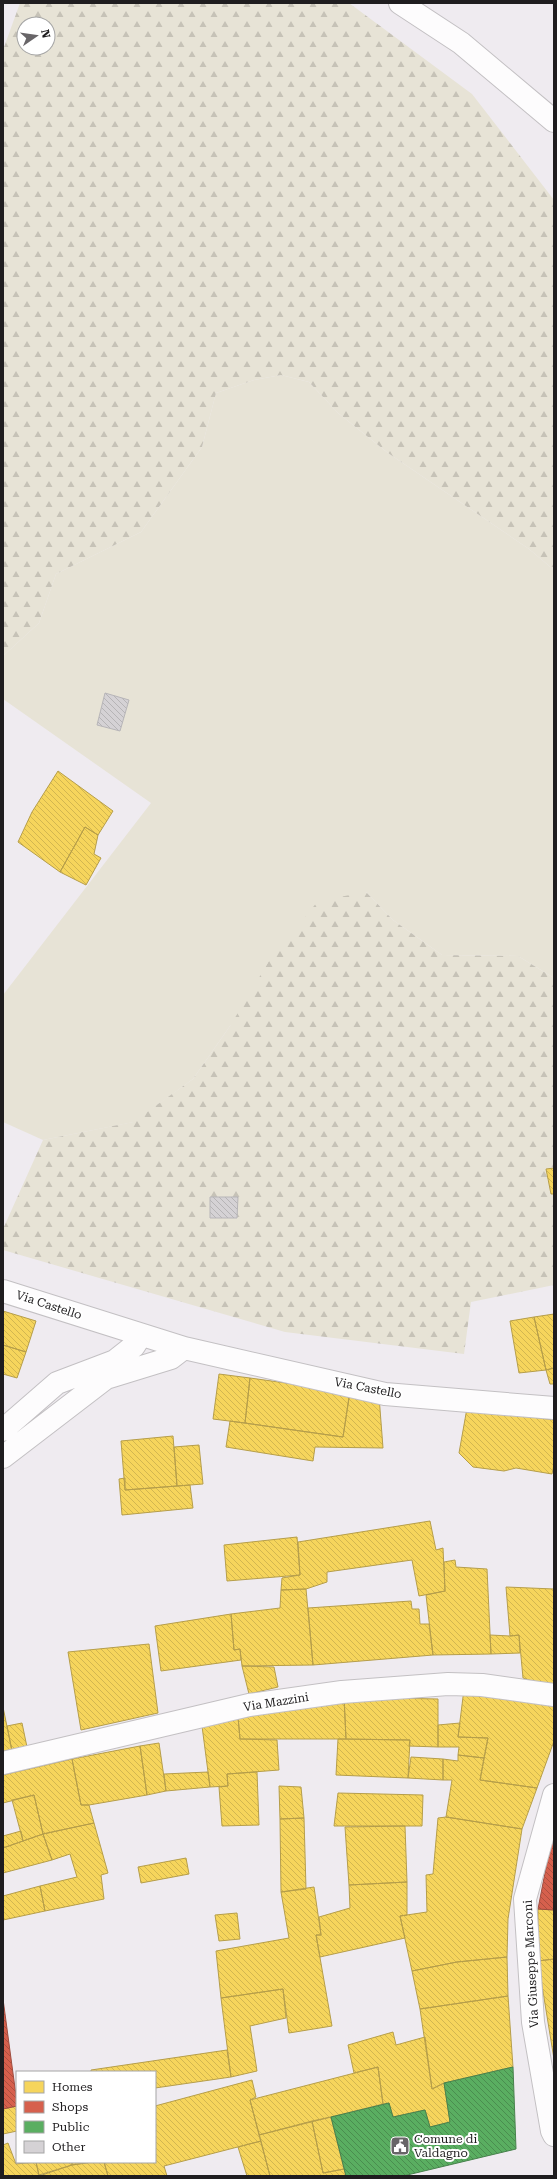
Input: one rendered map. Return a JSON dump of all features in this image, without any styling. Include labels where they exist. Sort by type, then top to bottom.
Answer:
[{"type":"street","points":[[400,3],[461,43],[554,121]]},
{"type":"street","name":"Via Castello","points":[[3,1291],[184,1348],[385,1394],[554,1408]]},
{"type":"street","points":[[3,1430],[57,1383],[115,1361],[134,1346],[141,1334]]},
{"type":"street","points":[[3,1457],[106,1378],[171,1358],[184,1348]]},
{"type":"street","name":"Via Mazzini","points":[[3,1763],[249,1705],[342,1692],[448,1684],[482,1685],[554,1695]]},
{"type":"street","name":"Via Giuseppe Marconi","points":[[554,1795],[525,1899],[533,2022],[552,2131],[554,2135]]},
{"type":"green space","points":[[20,3],[349,3],[472,94],[554,200],[554,570],[529,549],[388,453],[338,413],[309,382],[281,375],[254,380],[216,393],[202,447],[141,532],[56,574],[39,623],[3,656],[3,50]]},
{"type":"green space","points":[[281,375],[309,382],[338,413],[388,453],[529,549],[554,570],[554,978],[518,956],[442,955],[393,920],[366,892],[230,1026],[193,1079],[134,1122],[43,1140],[3,1122],[3,995],[151,803],[3,699],[3,656],[39,623],[56,574],[141,532],[202,447],[216,393],[254,380]]},
{"type":"green space","points":[[366,892],[393,920],[442,955],[518,956],[554,978],[554,1179],[547,1179],[554,1196],[554,1285],[471,1302],[464,1354],[285,1332],[3,1250],[3,1229],[43,1140],[133,1122],[193,1079],[230,1026],[269,961],[318,901]]},
{"type":"building: Homes","points":[[58,771],[113,811],[98,835],[85,827],[60,872],[18,842],[32,812]]},
{"type":"building: Homes","points":[[85,827],[98,835],[94,854],[101,858],[86,885],[60,872]]},
{"type":"building: Homes","points":[[554,1168],[554,1194],[551,1194],[546,1169]]},
{"type":"building: Homes","points":[[3,1311],[36,1321],[26,1352],[3,1345]]},
{"type":"building: Homes","points":[[554,1314],[554,1368],[546,1370],[534,1317]]},
{"type":"building: Homes","points":[[534,1317],[546,1370],[519,1373],[510,1321]]},
{"type":"building: Homes","points":[[3,1345],[26,1352],[17,1378],[3,1374]]},
{"type":"building: Homes","points":[[554,1368],[554,1384],[550,1384],[546,1370]]},
{"type":"building: Homes","points":[[219,1374],[250,1378],[245,1423],[213,1419]]},
{"type":"building: Homes","points":[[250,1378],[350,1392],[343,1437],[245,1423]]},
{"type":"building: Homes","points":[[379,1396],[383,1448],[315,1447],[313,1461],[226,1447],[230,1421],[343,1437],[349,1397]]},
{"type":"building: Homes","points":[[467,1408],[554,1420],[554,1465],[552,1474],[516,1468],[504,1471],[473,1467],[459,1453]]},
{"type":"building: Homes","points":[[173,1436],[177,1486],[125,1490],[121,1441]]},
{"type":"building: Homes","points":[[199,1445],[203,1484],[177,1486],[174,1447]]},
{"type":"building: Homes","points":[[125,1478],[125,1490],[190,1485],[193,1508],[122,1515],[119,1479]]},
{"type":"building: Homes","points":[[430,1521],[436,1550],[443,1548],[445,1591],[419,1596],[412,1560],[327,1572],[327,1582],[306,1589],[281,1590],[282,1578],[300,1575],[298,1542]]},
{"type":"building: Homes","points":[[297,1537],[300,1575],[227,1581],[224,1545]]},
{"type":"building: Homes","points":[[455,1560],[456,1567],[487,1569],[491,1654],[433,1655],[426,1595],[445,1591],[444,1562]]},
{"type":"building: Homes","points":[[506,1587],[554,1589],[554,1685],[545,1685],[523,1678],[519,1635],[510,1636]]},
{"type":"building: Homes","points":[[306,1589],[313,1665],[242,1666],[240,1649],[234,1650],[231,1614],[280,1608],[281,1590]]},
{"type":"building: Homes","points":[[411,1601],[412,1609],[419,1609],[420,1624],[429,1624],[433,1655],[313,1665],[308,1608]]},
{"type":"building: Homes","points":[[231,1614],[234,1650],[240,1649],[241,1660],[161,1671],[155,1626]]},
{"type":"building: Homes","points":[[490,1635],[519,1635],[520,1653],[491,1654]]},
{"type":"building: Homes","points":[[149,1644],[158,1713],[81,1730],[68,1652]]},
{"type":"building: Homes","points":[[242,1666],[274,1667],[278,1687],[249,1694]]},
{"type":"building: Homes","points":[[464,1689],[554,1700],[554,1741],[537,1788],[480,1780],[488,1738],[458,1737]]},
{"type":"building: Homes","points":[[344,1697],[346,1739],[240,1739],[238,1717]]},
{"type":"building: Homes","points":[[344,1697],[438,1699],[438,1747],[409,1746],[410,1740],[346,1739]]},
{"type":"building: Homes","points":[[3,1707],[12,1751],[3,1753]]},
{"type":"building: Homes","points":[[238,1717],[240,1739],[277,1740],[279,1770],[227,1774],[228,1786],[210,1787],[202,1726]]},
{"type":"building: Homes","points":[[22,1723],[27,1747],[12,1751],[7,1726]]},
{"type":"building: Homes","points":[[460,1723],[458,1737],[488,1738],[484,1758],[458,1755],[459,1747],[438,1747],[438,1725]]},
{"type":"building: Homes","points":[[338,1739],[410,1740],[408,1778],[336,1775]]},
{"type":"building: Homes","points":[[159,1743],[166,1791],[147,1795],[140,1746]]},
{"type":"building: Homes","points":[[140,1746],[147,1795],[81,1805],[72,1759]]},
{"type":"building: Homes","points":[[458,1755],[484,1758],[480,1780],[537,1788],[522,1829],[446,1817],[452,1780],[443,1780],[443,1759],[458,1761]]},
{"type":"building: Homes","points":[[411,1757],[443,1759],[443,1780],[408,1778]]},
{"type":"building: Homes","points":[[72,1759],[81,1805],[89,1805],[94,1823],[43,1834],[34,1795],[3,1803],[3,1775]]},
{"type":"building: Homes","points":[[208,1772],[210,1787],[166,1791],[164,1774]]},
{"type":"building: Homes","points":[[257,1772],[259,1825],[222,1826],[219,1787],[228,1786],[227,1774]]},
{"type":"building: Homes","points":[[279,1786],[301,1787],[304,1818],[280,1819]]},
{"type":"building: Homes","points":[[338,1793],[423,1795],[422,1826],[334,1826]]},
{"type":"building: Homes","points":[[34,1795],[43,1834],[23,1841],[12,1800]]},
{"type":"building: Homes","points":[[446,1817],[522,1829],[508,1919],[507,1957],[457,1962],[412,1971],[400,1916],[427,1912],[426,1875],[433,1874],[438,1818]]},
{"type":"building: Homes","points":[[304,1818],[306,1889],[281,1892],[280,1819]]},
{"type":"building: Homes","points":[[94,1823],[108,1873],[101,1875],[104,1899],[45,1911],[40,1886],[77,1877],[70,1854],[52,1860],[43,1834]]},
{"type":"building: Homes","points":[[405,1826],[407,1882],[349,1885],[345,1827]]},
{"type":"building: Homes","points":[[21,1831],[23,1841],[3,1848],[3,1836]]},
{"type":"building: Homes","points":[[43,1834],[52,1860],[3,1873],[3,1848]]},
{"type":"building: Homes","points":[[186,1858],[189,1874],[141,1883],[138,1867]]},
{"type":"building: Homes","points":[[407,1882],[407,1915],[400,1916],[405,1938],[320,1957],[316,1935],[321,1935],[319,1917],[350,1908],[349,1885]]},
{"type":"building: Homes","points":[[40,1886],[45,1911],[3,1920],[3,1896]]},
{"type":"building: Homes","points":[[314,1887],[321,1935],[316,1935],[332,2026],[289,2033],[283,1989],[221,1998],[216,1951],[289,1938],[281,1892]]},
{"type":"building: Homes","points":[[538,1909],[554,1910],[554,1959],[538,1961]]},
{"type":"building: Homes","points":[[237,1913],[240,1939],[219,1941],[215,1915]]},
{"type":"building: Homes","points":[[507,1957],[508,1996],[420,2009],[412,1971],[457,1962]]},
{"type":"building: Homes","points":[[554,1959],[554,2059],[538,1961]]},
{"type":"building: Homes","points":[[283,1989],[286,2018],[250,2026],[257,2071],[231,2077],[221,1998]]},
{"type":"building: Homes","points":[[508,1996],[513,2067],[444,2083],[432,2089],[420,2009]]},
{"type":"building: Homes","points":[[393,2032],[396,2045],[425,2037],[432,2089],[444,2083],[450,2122],[430,2127],[425,2110],[393,2117],[389,2103],[383,2104],[378,2067],[354,2073],[348,2045]]},
{"type":"building: Homes","points":[[227,2050],[231,2077],[156,2088],[156,2071],[91,2070]]},
{"type":"building: Homes","points":[[378,2067],[383,2104],[259,2135],[250,2100]]},
{"type":"building: Homes","points":[[252,2080],[256,2097],[250,2100],[261,2141],[164,2166],[167,2176],[108,2176],[104,2163],[156,2163],[156,2106]]},
{"type":"building: Homes","points":[[16,2106],[16,2131],[3,2134],[3,2109]]},
{"type":"building: Homes","points":[[331,2117],[344,2169],[323,2173],[312,2121]]},
{"type":"building: Homes","points":[[312,2121],[323,2173],[344,2169],[346,2176],[270,2176],[259,2135]]},
{"type":"building: Homes","points":[[261,2141],[270,2176],[247,2176],[238,2147]]},
{"type":"building: Homes","points":[[8,2143],[16,2164],[36,2163],[39,2176],[3,2176],[3,2145]]},
{"type":"building: Homes","points":[[36,2163],[72,2163],[72,2165],[39,2175]]},
{"type":"building: Homes","points":[[72,2163],[85,2163],[72,2165]]},
{"type":"building: Homes","points":[[104,2163],[108,2176],[39,2176],[72,2165]]},
{"type":"building: Shops","points":[[551,1842],[554,1842],[554,1910],[538,1909]]},
{"type":"building: Shops","points":[[3,1999],[16,2096],[16,2106],[3,2109]]},
{"type":"building: Public","points":[[513,2067],[516,2149],[403,2176],[346,2176],[331,2117],[389,2103],[393,2117],[425,2110],[430,2127],[450,2122],[444,2083]]},
{"type":"building: Other","points":[[105,693],[129,700],[120,731],[97,725]]},
{"type":"building: Other","points":[[210,1197],[238,1197],[237,1218],[210,1218]]},
{"type":"place","name":"Comune di Valdagno","points":[[400,2146]]}]
